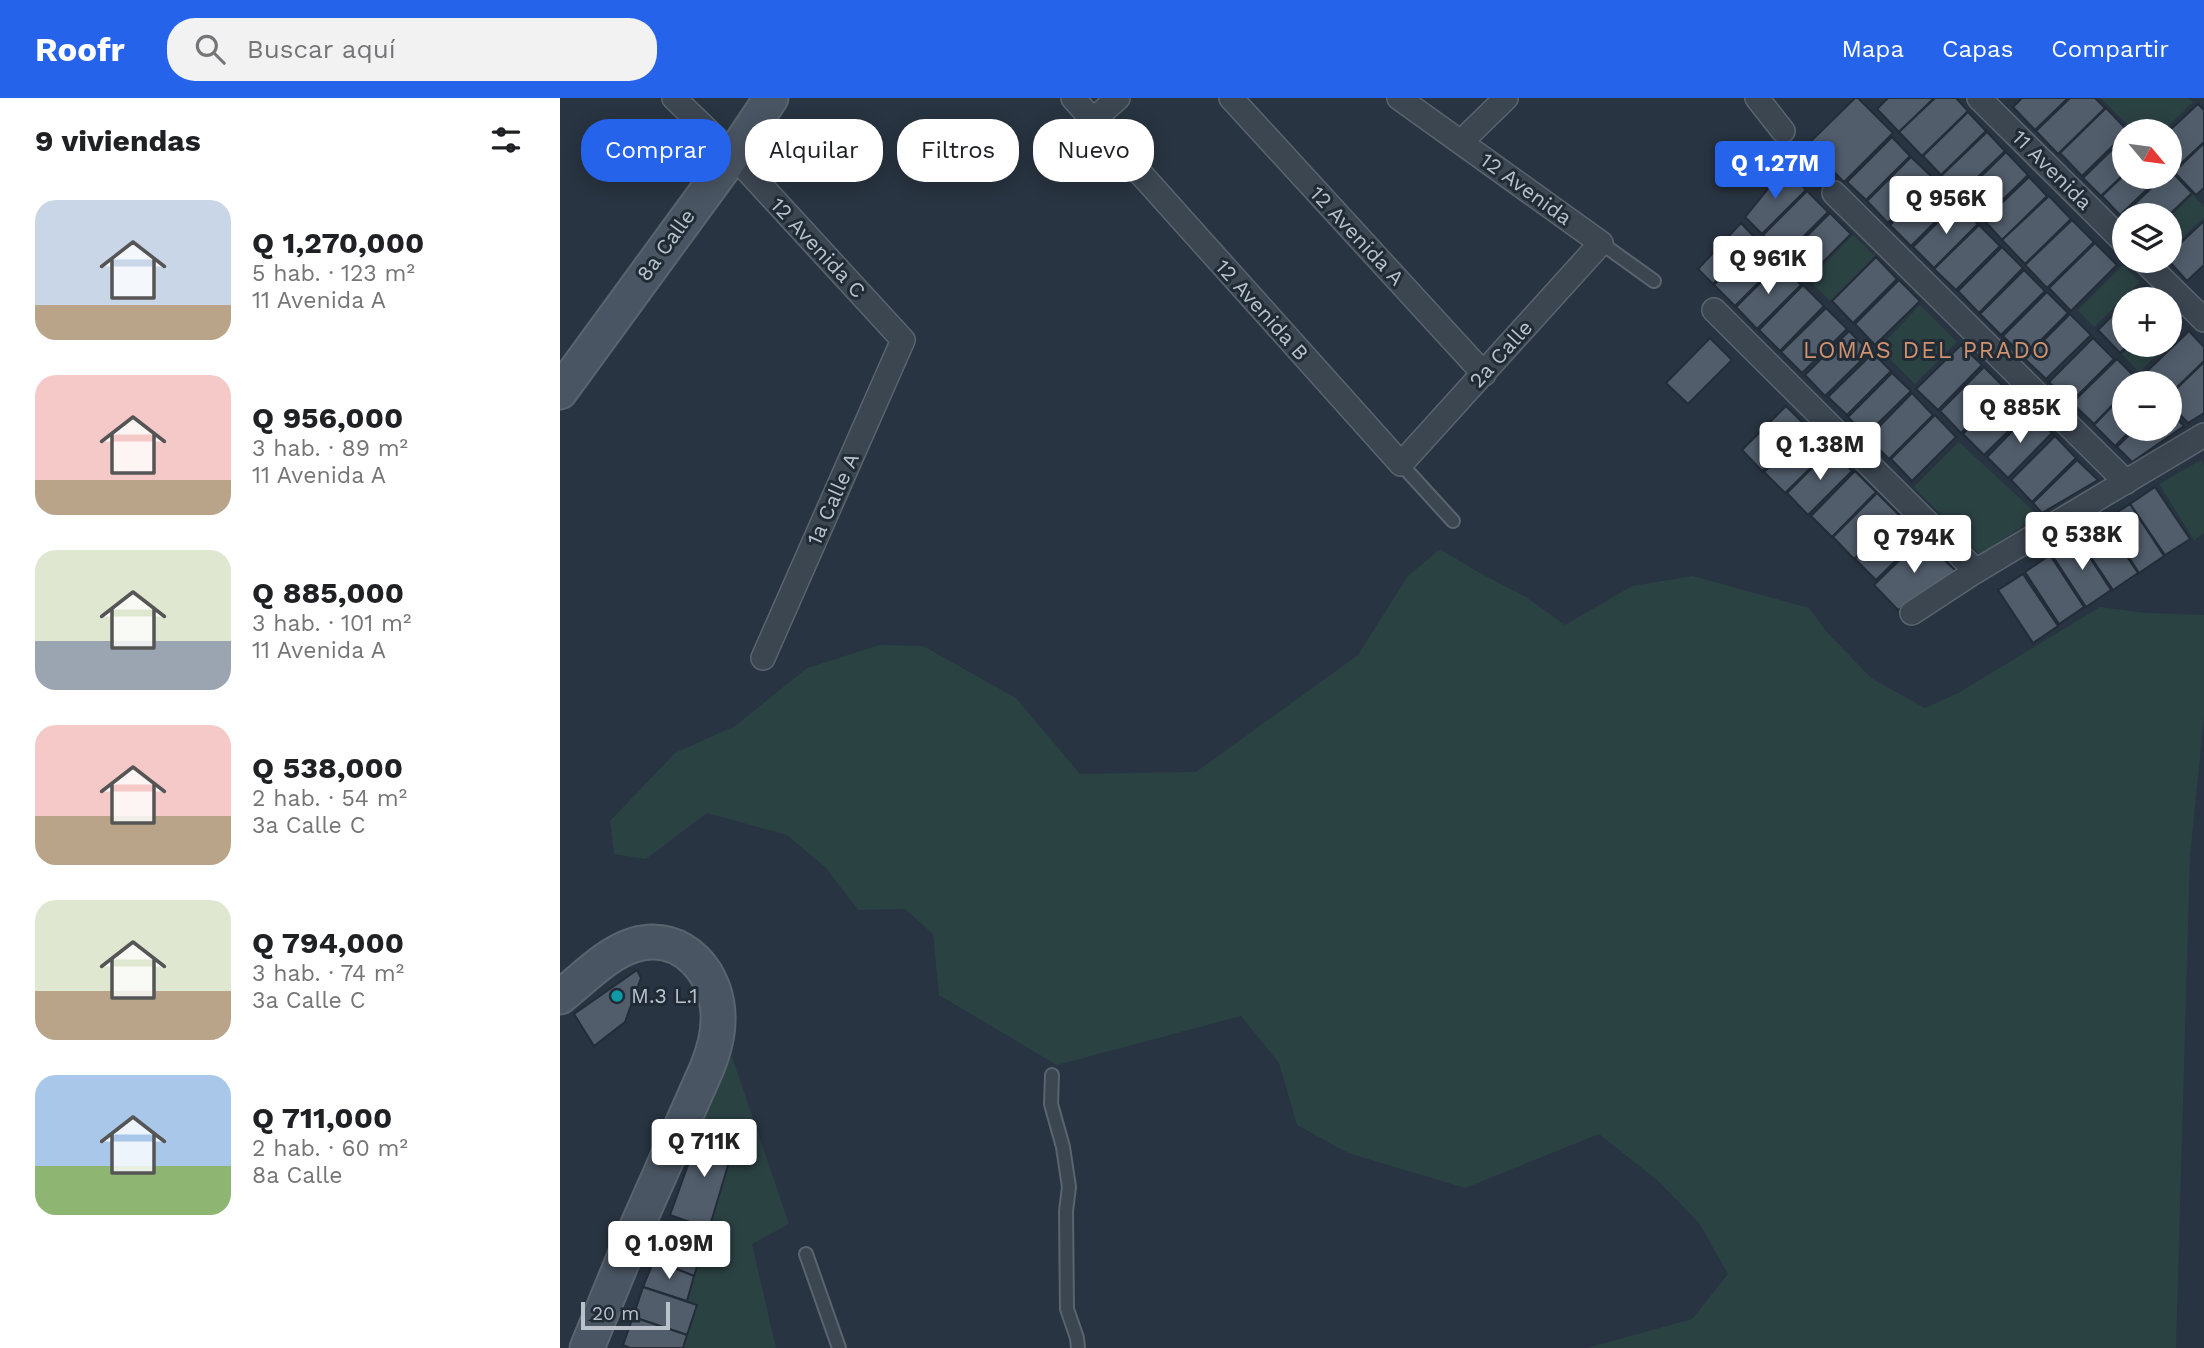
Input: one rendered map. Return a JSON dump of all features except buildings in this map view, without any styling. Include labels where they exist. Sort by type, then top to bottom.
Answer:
[{"type":"main road","name":"8a Calle","points":[[560,392],[733,155],[771,98]]},
{"type":"main road","points":[[560,998],[623,950],[639,944],[661,942],[689,952],[698,961],[712,988],[719,1019],[708,1068],[634,1233],[587,1348]]},
{"type":"street","name":"12 Avenida C","points":[[674,98],[733,155],[903,340]]},
{"type":"street","name":"12 Avenida B","points":[[1073,98],[1092,119]]},
{"type":"street","points":[[1094,119],[1118,98]]},
{"type":"street","name":"12 Avenida A","points":[[1231,98],[1484,374]]},
{"type":"street","name":"12 Avenida","points":[[1399,98],[1601,243]]},
{"type":"street","points":[[1461,142],[1506,98]]},
{"type":"street","points":[[1757,98],[1783,131]]},
{"type":"street","name":"11 Avenida","points":[[1979,98],[2112,230]]},
{"type":"street","name":"12 Avenida B","points":[[1148,182],[1401,464]]},
{"type":"street","points":[[1833,193],[2126,482]]},
{"type":"street","name":"2a Calle","points":[[1401,464],[1601,243]]},
{"type":"street","points":[[2156,273],[2204,320]]},
{"type":"street","points":[[1714,310],[1976,572]]},
{"type":"street","name":"1a Calle A","points":[[763,658],[903,340]]},
{"type":"street","points":[[1912,613],[2204,435]]},
{"type":"lane","name":"12 Avenida","points":[[1601,243],[1654,281]]},
{"type":"lane","name":"12 Avenida B","points":[[1401,464],[1453,521]]},
{"type":"lane","points":[[1052,1076],[1051,1104],[1063,1147],[1069,1187],[1066,1211],[1068,1309],[1078,1348]]},
{"type":"lane","points":[[806,1254],[839,1348]]},
{"type":"green space","points":[[2101,98],[2188,98],[2193,102],[2175,119],[2122,119]]},
{"type":"green space","points":[[2193,195],[2204,207],[2204,217],[2182,238],[2182,206]]},
{"type":"green space","points":[[1853,235],[1875,256],[1830,301],[1809,280]]},
{"type":"green space","points":[[2115,273],[2131,273],[2140,282],[2135,287],[2112,287],[2112,309],[2094,327],[2078,310]]},
{"type":"green space","points":[[1920,305],[1957,342],[1915,384],[1879,348]]},
{"type":"green space","points":[[2125,357],[2155,357],[2140,371]]},
{"type":"green space","points":[[1959,442],[2039,516],[1980,554],[1914,487]]},
{"type":"green space","points":[[2201,460],[2204,465],[2204,533],[2194,540],[2159,484]]},
{"type":"green space","points":[[1440,549],[1526,597],[1565,625],[1632,586],[1693,576],[1809,608],[1826,631],[1871,678],[1925,708],[1960,692],[2100,607],[2146,613],[2204,615],[2204,718],[2190,856],[2176,1348],[1587,1348],[1692,1319],[1728,1274],[1699,1223],[1657,1180],[1599,1134],[1465,1188],[1348,1153],[1297,1125],[1279,1063],[1241,1016],[1057,1065],[939,995],[933,934],[905,909],[858,910],[826,868],[787,835],[707,813],[646,859],[614,854],[610,821],[675,753],[735,726],[807,668],[880,645],[923,646],[1016,698],[1080,774],[1196,772],[1358,655],[1408,576]]},
{"type":"green space","points":[[731,1054],[789,1224],[752,1244],[776,1348],[683,1348],[697,1305],[687,1301],[735,1142],[702,1126]]},
{"type":"place","name":"M.3 L.1","points":[[617,996]]},
{"type":"district","name":"LOMAS DEL PRADO","points":[[1927,350]]}]
